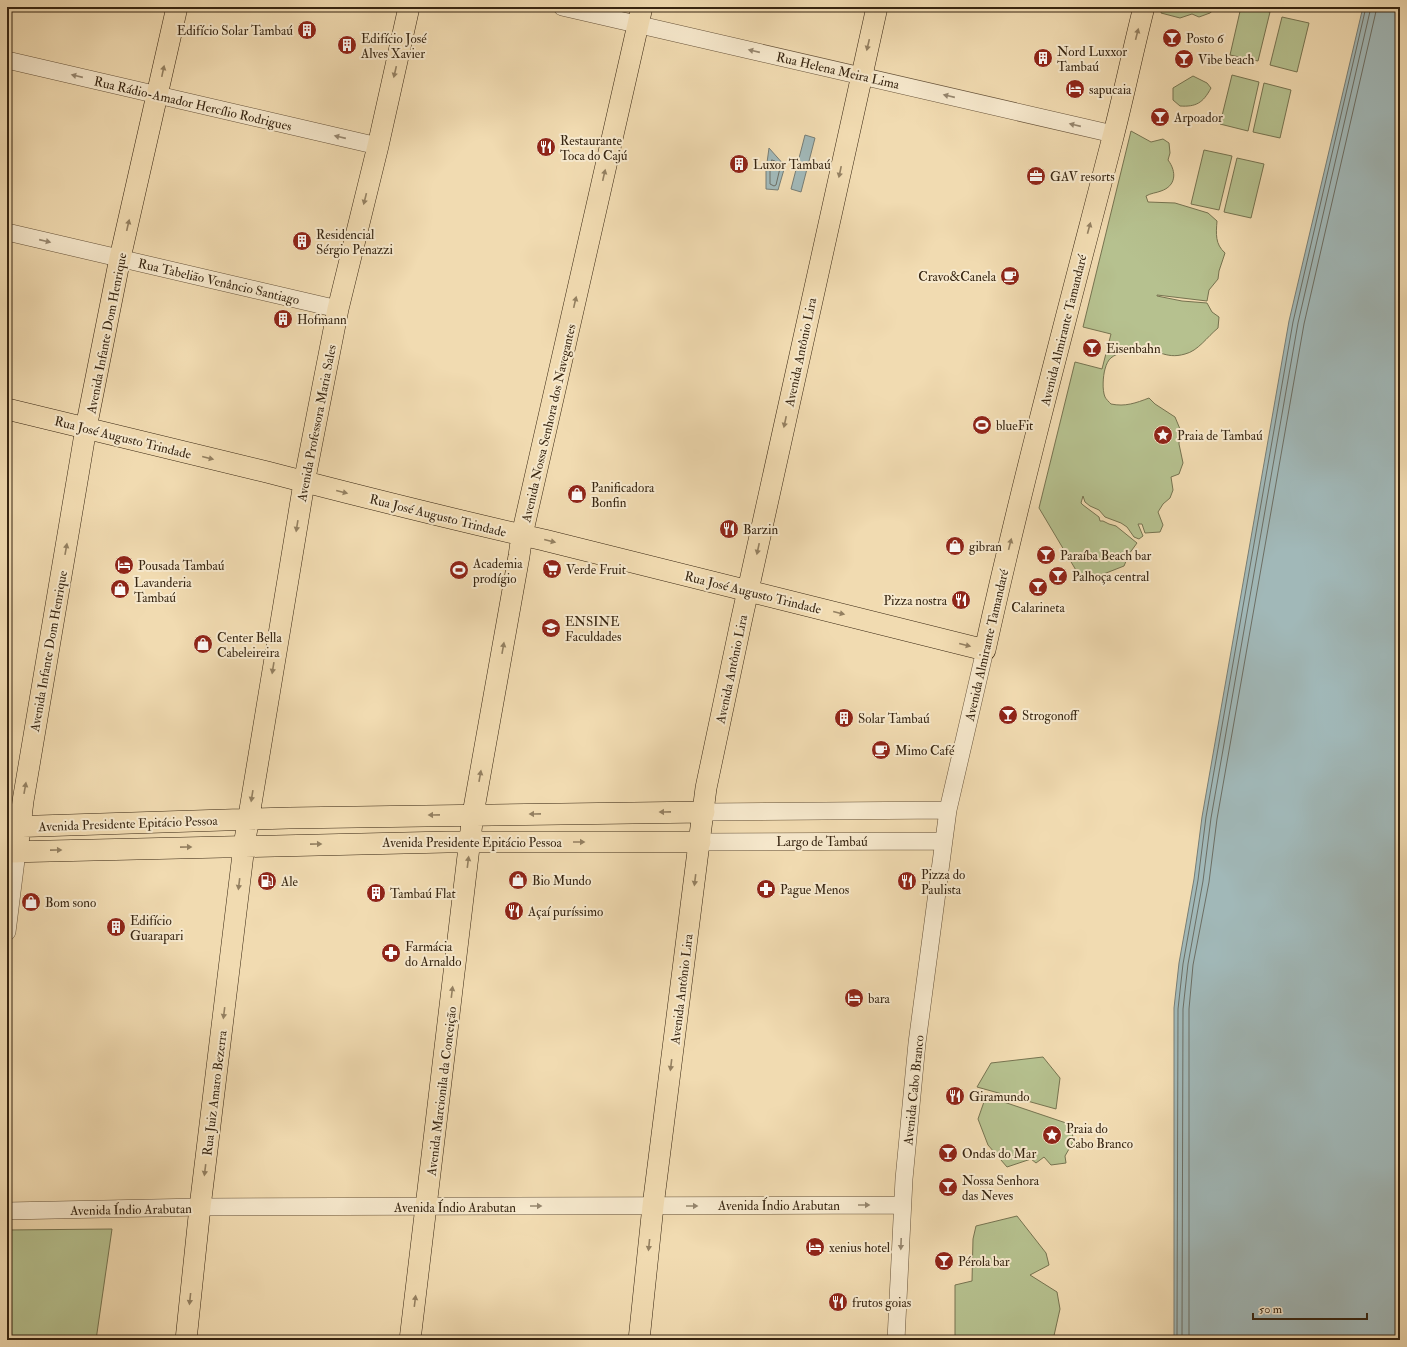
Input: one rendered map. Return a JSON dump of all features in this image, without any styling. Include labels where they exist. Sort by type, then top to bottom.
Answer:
[{"type":"main road","name":"Avenida Infante Dom Henrique","points":[[12,852],[13,826],[86,428],[120,258],[177,7]]},
{"type":"main road","name":"Avenida Professora Maria Sales","points":[[248,819],[304,483],[338,309],[378,146],[409,7]]},
{"type":"main road","name":"Avenida Antônio Lira","points":[[638,1340],[653,1206],[706,788],[877,7]]},
{"type":"main road","name":"Avenida Almirante Tamandaré","points":[[985,650],[1059,340],[1113,134],[1144,7]]},
{"type":"main road","name":"Avenida Nossa Senhora dos Navegantes","points":[[470,842],[473,814],[522,535],[640,16]]},
{"type":"main road","name":"Rua José Augusto Trindade","points":[[7,409],[260,470],[304,483],[749,590],[985,650]]},
{"type":"main road","name":"Avenida Presidente Epitácio Pessoa","points":[[13,826],[473,814],[704,812]]},
{"type":"main road","points":[[244,846],[248,819]]},
{"type":"main road","name":"Avenida Presidente Epitácio Pessoa","points":[[12,852],[470,842],[700,842]]},
{"type":"main road","name":"Avenida Marcionila da Conceição","points":[[410,1340],[470,842]]},
{"type":"main road","name":"Rua Juiz Amaro Bezerra","points":[[186,1340],[200,1207],[244,846]]},
{"type":"street","name":"Rua Helena Meira Lima","points":[[562,7],[640,16],[861,75],[1113,134]]},
{"type":"street","name":"Rua Rádio-Amador Hercílio Rodrigues","points":[[7,60],[378,146]]},
{"type":"street","name":"Rua Tabelião Venâncio Santiago","points":[[7,232],[338,309]]},
{"type":"street","name":"Avenida Almirante Tamandaré","points":[[944,841],[948,810],[985,650]]},
{"type":"street","points":[[704,812],[948,810]]},
{"type":"street","name":"Largo de Tambaú","points":[[700,842],[944,841]]},
{"type":"street","name":"Avenida Cabo Branco","points":[[896,1340],[902,1205],[917,1043],[944,841]]},
{"type":"street","points":[[7,932],[12,852]]},
{"type":"street","name":"Avenida Índio Arabutan","points":[[7,1211],[200,1207],[902,1205]]},
{"type":"green space","points":[[1162,7],[1217,7],[1210,13],[1199,17],[1192,14],[1180,18],[1161,13]]},
{"type":"green space","points":[[1241,7],[1270,12],[1258,61],[1230,55]]},
{"type":"green space","points":[[1282,17],[1309,23],[1297,72],[1270,65]]},
{"type":"green space","points":[[1232,75],[1259,82],[1248,131],[1220,124]]},
{"type":"green space","points":[[1193,76],[1207,83],[1211,88],[1202,101],[1195,105],[1180,106],[1173,100],[1173,88]]},
{"type":"green space","points":[[1264,83],[1291,90],[1280,138],[1253,132]]},
{"type":"green space","points":[[1131,131],[1151,142],[1163,139],[1169,143],[1170,153],[1168,160],[1173,169],[1174,178],[1170,186],[1166,189],[1146,196],[1148,202],[1175,203],[1208,213],[1217,221],[1216,234],[1219,246],[1225,253],[1218,279],[1209,290],[1207,301],[1157,296],[1182,301],[1207,303],[1212,312],[1219,317],[1218,328],[1198,347],[1185,354],[1172,356],[1136,347],[1111,358],[1106,365],[1103,391],[1106,399],[1111,404],[1126,405],[1149,398],[1155,404],[1175,417],[1180,429],[1179,444],[1183,463],[1179,474],[1171,477],[1173,490],[1170,498],[1163,504],[1158,512],[1163,525],[1160,532],[1145,533],[1142,524],[1138,524],[1143,536],[1139,539],[1134,537],[1127,527],[1105,517],[1099,510],[1090,506],[1085,502],[1083,496],[1081,503],[1099,517],[1100,521],[1116,526],[1137,543],[1129,554],[1124,566],[1083,582],[1039,508],[1075,362],[1102,369],[1111,334],[1083,327]]},
{"type":"green space","points":[[1204,150],[1232,156],[1219,210],[1191,204]]},
{"type":"green space","points":[[1237,158],[1264,164],[1251,218],[1224,212]]},
{"type":"green space","points":[[1043,1057],[1060,1078],[1056,1109],[977,1087],[991,1063]]},
{"type":"green space","points":[[986,1096],[1072,1125],[1073,1142],[1065,1156],[1066,1163],[1051,1165],[1044,1157],[1036,1163],[1031,1159],[1007,1167],[988,1145],[978,1119]]},
{"type":"green space","points":[[1017,1216],[1046,1253],[1049,1265],[1030,1275],[1057,1292],[1060,1309],[1053,1340],[955,1340],[955,1285],[972,1281],[973,1239],[976,1226]]},
{"type":"green space","points":[[112,1229],[96,1340],[7,1340],[7,1230]]},
{"type":"water","points":[[1363,7],[1400,7],[1400,1340],[1174,1340],[1174,1008],[1179,963],[1194,879],[1202,817],[1289,321]]},
{"type":"water","points":[[805,135],[815,138],[801,192],[791,189]]},
{"type":"water","points":[[769,148],[785,166],[778,190],[766,189],[766,170]]},
{"type":"place","name":"Edifício Solar Tambaú","points":[[307,30]]},
{"type":"place","name":"Posto 6","points":[[1172,38]]},
{"type":"place","name":"Edifício José Alves Xavier","points":[[347,45]]},
{"type":"place","name":"Nord Luxxor Tambaú","points":[[1043,58]]},
{"type":"place","name":"Vibe beach","points":[[1184,59]]},
{"type":"place","name":"sapucaia","points":[[1075,89]]},
{"type":"place","name":"Arpoador","points":[[1160,117]]},
{"type":"place","name":"Restaurante Toca do Cajú","points":[[546,147]]},
{"type":"place","name":"Luxor Tambaú","points":[[739,164]]},
{"type":"place","name":"GAV resorts","points":[[1036,176]]},
{"type":"place","name":"Residencial Sérgio Penazzi","points":[[302,241]]},
{"type":"place","name":"Cravo&Canela","points":[[1010,276]]},
{"type":"place","name":"Hofmann","points":[[283,319]]},
{"type":"place","name":"Eisenbahn","points":[[1092,348]]},
{"type":"place","name":"blueFit","points":[[982,425]]},
{"type":"place","name":"Praia de Tambaú","points":[[1163,435]]},
{"type":"place","name":"Panificadora Bonfin","points":[[577,494]]},
{"type":"place","name":"Barzin","points":[[729,529]]},
{"type":"place","name":"gibran","points":[[955,546]]},
{"type":"place","name":"Paraíba Beach bar","points":[[1046,555]]},
{"type":"place","name":"Pousada Tambaú","points":[[124,565]]},
{"type":"place","name":"Verde Fruit","points":[[552,569]]},
{"type":"place","name":"Academia prodígio","points":[[459,570]]},
{"type":"place","name":"Palhoça central","points":[[1058,576]]},
{"type":"place","name":"Calarineta","points":[[1038,587]]},
{"type":"place","name":"Lavanderia Tambaú","points":[[120,589]]},
{"type":"place","name":"Pizza nostra","points":[[961,600]]},
{"type":"place","name":"ENSINE Faculdades","points":[[551,628]]},
{"type":"place","name":"Center Bella Cabeleireira","points":[[203,644]]},
{"type":"place","name":"Strogonoff","points":[[1008,715]]},
{"type":"place","name":"Solar Tambaú","points":[[844,718]]},
{"type":"place","name":"Mimo Café","points":[[881,750]]},
{"type":"place","name":"Bio Mundo","points":[[518,880]]},
{"type":"place","name":"Ale","points":[[267,881]]},
{"type":"place","name":"Pizza do Paulista","points":[[907,881]]},
{"type":"place","name":"Pague Menos","points":[[766,889]]},
{"type":"place","name":"Tambaú Flat","points":[[376,893]]},
{"type":"place","name":"Bom sono","points":[[31,902]]},
{"type":"place","name":"Açaí puríssimo","points":[[514,911]]},
{"type":"place","name":"Edifício Guarapari","points":[[116,927]]},
{"type":"place","name":"Farmácia do Arnaldo","points":[[391,953]]},
{"type":"place","name":"bara","points":[[854,998]]},
{"type":"place","name":"Giramundo","points":[[955,1096]]},
{"type":"place","name":"Praia do Cabo Branco","points":[[1052,1135]]},
{"type":"place","name":"Ondas do Mar","points":[[948,1153]]},
{"type":"place","name":"Nossa Senhora das Neves","points":[[948,1187]]},
{"type":"place","name":"xenius hotel","points":[[815,1247]]},
{"type":"place","name":"Pérola bar","points":[[944,1261]]},
{"type":"place","name":"frutos goias","points":[[838,1302]]}]
